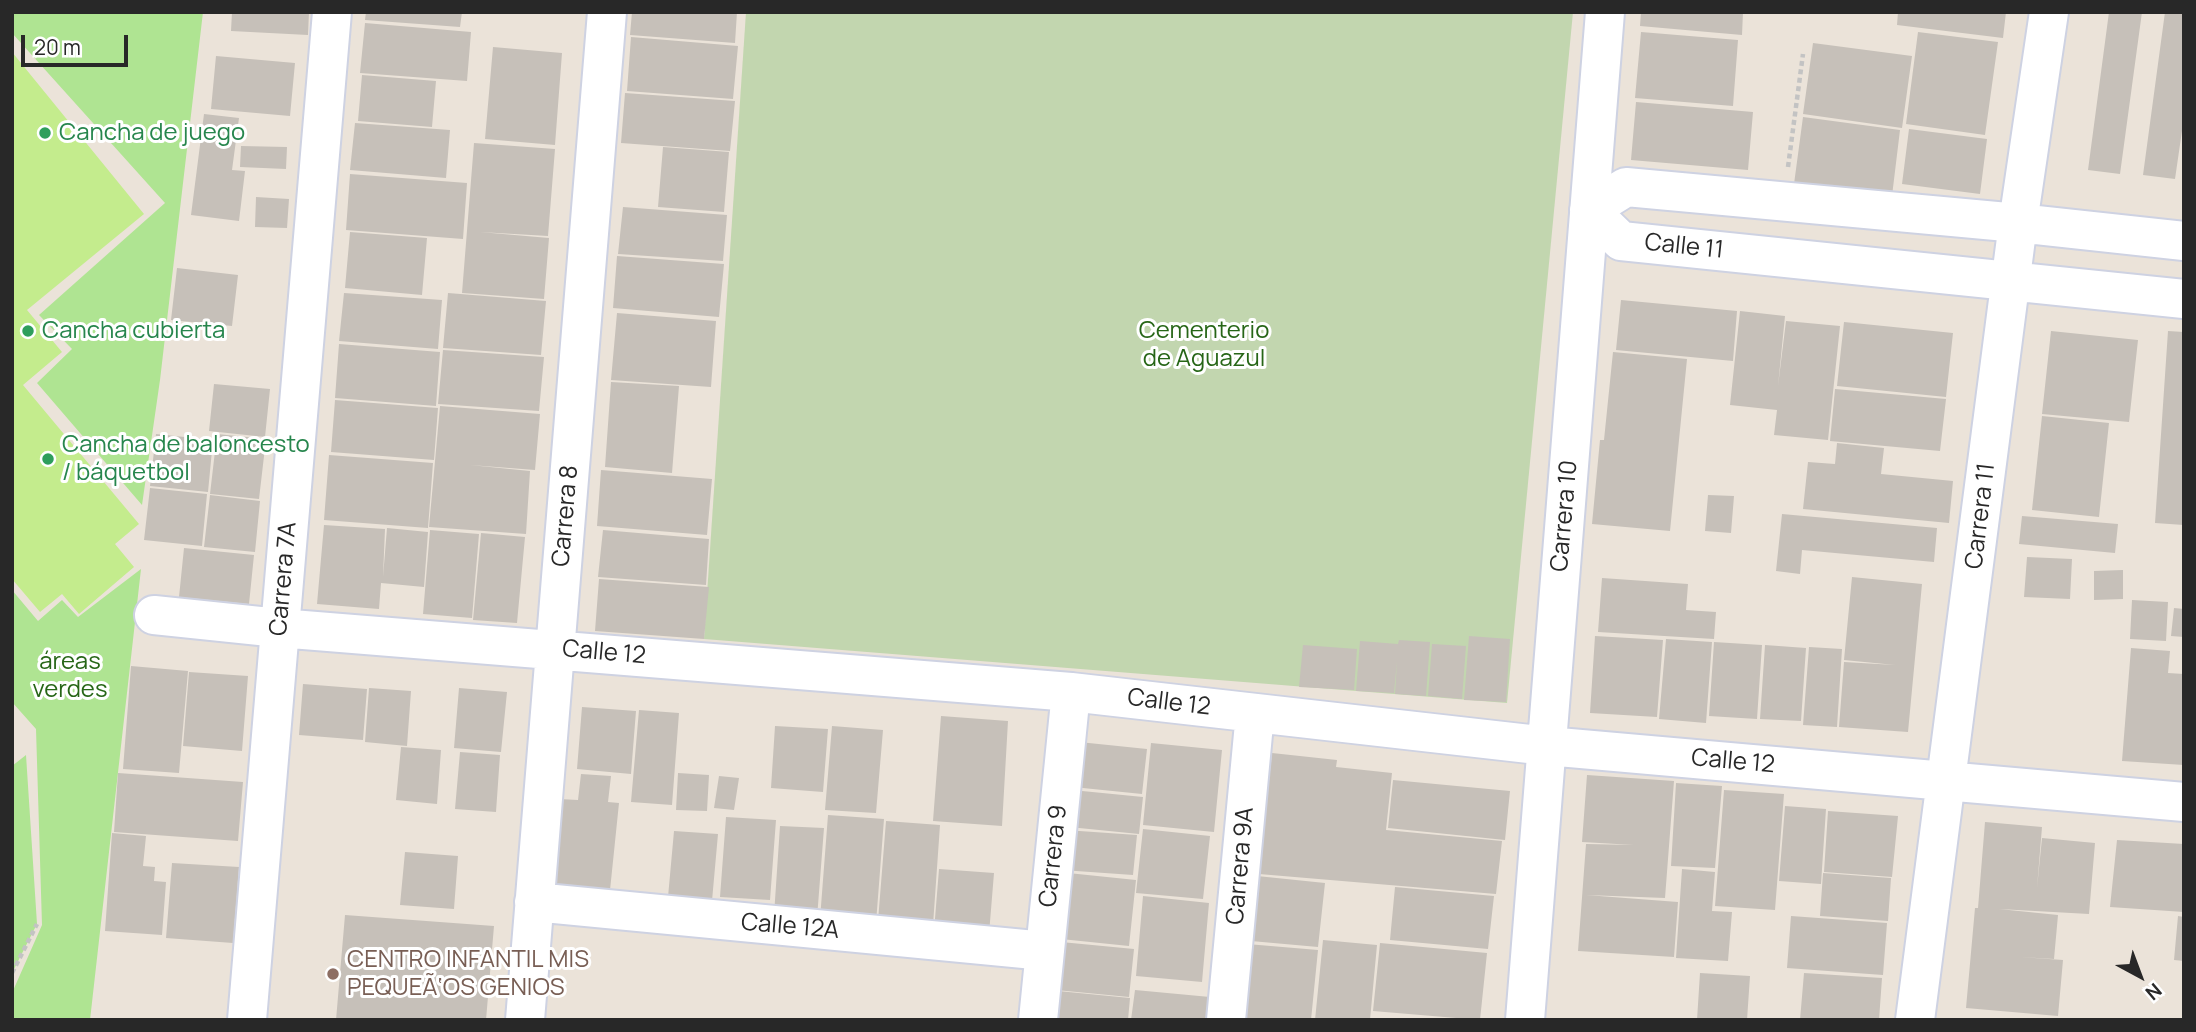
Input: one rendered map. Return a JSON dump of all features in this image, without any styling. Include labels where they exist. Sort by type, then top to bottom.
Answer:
[{"type":"street","name":"Carrera 7A","points":[[247,1020],[332,12]]},
{"type":"street","name":"Carrera 8","points":[[525,1020],[607,12]]},
{"type":"street","name":"Carrera 10","points":[[1525,1020],[1605,12]]},
{"type":"street","name":"Carrera 11","points":[[1915,1020],[2018,223],[2049,12]]},
{"type":"street","points":[[1589,210],[1626,187],[2184,241]]},
{"type":"street","name":"Calle 11","points":[[1589,210],[1621,241],[2184,299]]},
{"type":"street","name":"Calle 12","points":[[154,615],[279,628],[1070,692],[1547,746],[2184,802]]},
{"type":"street","name":"Carrera 9","points":[[1038,1020],[1070,692]]},
{"type":"street","name":"Carrera 9A","points":[[1226,1020],[1255,713]]},
{"type":"street","name":"Calle 12A","points":[[534,902],[1045,951]]},
{"type":"path","points":[[1784,202],[1802,54]]},
{"type":"path","points":[[12,973],[37,924]]},
{"type":"green space","points":[[12,12],[203,12],[160,380],[142,505],[37,383],[72,349],[39,315],[165,203],[12,33]]},
{"type":"green space","name":"Cementerio de Aguazul","points":[[746,12],[1573,12],[1507,703],[704,639]]},
{"type":"green space","points":[[12,52],[144,214],[27,310],[62,352],[23,385],[139,524],[115,544],[134,567],[79,614],[62,594],[40,612],[12,579]]},
{"type":"green space","name":"áreas verdes","points":[[141,569],[90,1020],[12,1020],[12,993],[42,925],[36,729],[12,702],[12,590],[38,621],[62,600],[78,617]]},
{"type":"green space","points":[[26,755],[37,924],[12,973],[12,766]]},
{"type":"building","points":[[232,12],[309,12],[308,35],[231,31]]},
{"type":"building","points":[[366,12],[462,12],[460,27],[365,20]]},
{"type":"building","points":[[632,12],[737,12],[735,43],[630,35]]},
{"type":"building","points":[[1641,12],[1743,12],[1742,35],[1640,26]]},
{"type":"building","points":[[1898,12],[2006,12],[2003,38],[1897,25]]},
{"type":"building","points":[[2109,12],[2142,12],[2120,174],[2088,170]]},
{"type":"building","points":[[2165,12],[2184,12],[2184,117],[2175,179],[2143,175]]},
{"type":"building","points":[[365,23],[471,32],[467,81],[360,73]]},
{"type":"building","points":[[1641,32],[1738,40],[1733,106],[1635,98]]},
{"type":"building","points":[[1918,32],[1998,42],[1985,135],[1906,124]]},
{"type":"building","points":[[631,37],[738,46],[733,99],[627,91]]},
{"type":"building","points":[[1813,43],[1912,56],[1902,128],[1803,114]]},
{"type":"building","points":[[493,47],[562,53],[555,145],[485,139]]},
{"type":"building","points":[[216,56],[295,63],[290,116],[211,109]]},
{"type":"building","points":[[362,75],[436,81],[432,127],[358,121]]},
{"type":"building","points":[[625,93],[735,101],[730,151],[621,143]]},
{"type":"building","points":[[1636,102],[1753,112],[1748,170],[1631,160]]},
{"type":"building","points":[[204,114],[239,118],[232,170],[245,171],[239,221],[191,215]]},
{"type":"building","points":[[1803,117],[1900,130],[1892,196],[1794,184]]},
{"type":"building","points":[[355,123],[450,130],[446,178],[350,170]]},
{"type":"building","points":[[1909,129],[1987,139],[1980,194],[1902,184]]},
{"type":"building","points":[[474,143],[555,149],[548,236],[480,232],[549,238],[544,299],[462,293]]},
{"type":"building","points":[[241,146],[287,147],[286,169],[240,167]]},
{"type":"building","points":[[663,147],[729,152],[724,212],[658,207]]},
{"type":"building","points":[[350,174],[467,183],[463,239],[346,230]]},
{"type":"building","points":[[256,197],[289,199],[287,228],[255,227]]},
{"type":"building","points":[[623,207],[727,215],[723,261],[618,254]]},
{"type":"building","points":[[350,232],[427,238],[422,295],[345,288]]},
{"type":"building","points":[[617,256],[724,264],[719,317],[613,308]]},
{"type":"building","points":[[177,268],[238,275],[232,326],[171,320]]},
{"type":"building","points":[[344,293],[442,300],[438,349],[339,341]]},
{"type":"building","points":[[448,293],[546,301],[541,355],[443,348]]},
{"type":"building","points":[[1621,300],[1737,311],[1733,361],[1616,350]]},
{"type":"building","points":[[1740,311],[1785,316],[1778,386],[1786,321],[1840,326],[1828,440],[1774,435],[1777,410],[1730,405]]},
{"type":"building","points":[[617,313],[716,321],[711,387],[611,380]]},
{"type":"building","points":[[1844,322],[1953,333],[1946,397],[1837,386]]},
{"type":"building","points":[[2051,331],[2138,340],[2129,422],[2042,414]]},
{"type":"building","points":[[2168,331],[2184,332],[2184,525],[2155,523]]},
{"type":"building","points":[[339,344],[440,352],[436,406],[335,398]]},
{"type":"building","points":[[443,350],[544,357],[539,411],[438,404]]},
{"type":"building","points":[[1613,352],[1687,359],[1670,531],[1592,524],[1600,440],[1604,440]]},
{"type":"building","points":[[611,382],[679,386],[672,473],[605,467]]},
{"type":"building","points":[[214,384],[270,389],[265,437],[209,431]]},
{"type":"building","points":[[1835,389],[1946,399],[1940,451],[1830,441]]},
{"type":"building","points":[[335,400],[438,408],[434,460],[331,452]]},
{"type":"building","points":[[440,406],[540,414],[535,470],[470,465],[530,471],[526,534],[429,527]]},
{"type":"building","points":[[2042,416],[2109,423],[2099,517],[2032,510]]},
{"type":"building","points":[[156,434],[213,440],[208,492],[150,486]]},
{"type":"building","points":[[217,434],[266,439],[259,499],[210,494]]},
{"type":"building","points":[[1837,443],[1884,448],[1881,474],[1953,481],[1949,523],[1803,509],[1808,462],[1835,464]]},
{"type":"building","points":[[329,455],[433,463],[428,528],[324,520]]},
{"type":"building","points":[[601,470],[712,479],[707,535],[597,526]]},
{"type":"building","points":[[150,488],[207,494],[202,546],[144,540]]},
{"type":"building","points":[[210,495],[260,501],[255,552],[204,547]]},
{"type":"building","points":[[1708,495],[1734,496],[1731,533],[1705,531]]},
{"type":"building","points":[[1782,514],[1937,528],[1934,562],[1802,550],[1800,574],[1776,571]]},
{"type":"building","points":[[2022,516],[2118,524],[2115,553],[2019,544]]},
{"type":"building","points":[[324,525],[385,529],[383,577],[387,528],[428,532],[424,587],[381,583],[379,609],[317,604]]},
{"type":"building","points":[[430,530],[479,534],[472,618],[423,614]]},
{"type":"building","points":[[603,530],[709,539],[706,585],[598,577]]},
{"type":"building","points":[[481,533],[525,537],[517,623],[473,620]]},
{"type":"building","points":[[184,548],[254,555],[249,604],[179,597]]},
{"type":"building","points":[[2027,557],[2072,559],[2070,599],[2024,597]]},
{"type":"building","points":[[2123,570],[2123,599],[2094,600],[2094,571]]},
{"type":"building","points":[[1852,577],[1922,584],[1908,732],[1839,727],[1844,662],[1895,665],[1844,660]]},
{"type":"building","points":[[1602,578],[1688,584],[1686,610],[1716,612],[1714,639],[1598,632]]},
{"type":"building","points":[[599,579],[709,587],[704,639],[595,631]]},
{"type":"building","points":[[2132,600],[2168,602],[2166,641],[2130,639]]},
{"type":"building","points":[[2174,608],[2184,609],[2184,637],[2171,636]]},
{"type":"building","points":[[1469,636],[1510,639],[1506,702],[1464,700]]},
{"type":"building","points":[[1595,636],[1663,640],[1657,717],[1590,713]]},
{"type":"building","points":[[1666,639],[1712,642],[1706,723],[1659,719]]},
{"type":"building","points":[[1399,640],[1430,642],[1426,696],[1395,694],[1397,661],[1394,693],[1356,691],[1360,641],[1398,644]]},
{"type":"building","points":[[1714,642],[1762,645],[1757,719],[1709,716]]},
{"type":"building","points":[[1432,644],[1466,646],[1462,699],[1428,696]]},
{"type":"building","points":[[1303,645],[1357,649],[1354,690],[1299,687]]},
{"type":"building","points":[[1765,645],[1806,648],[1801,721],[1760,719]]},
{"type":"building","points":[[1809,647],[1842,649],[1837,727],[1803,725]]},
{"type":"building","points":[[2131,648],[2170,651],[2168,673],[2184,674],[2184,765],[2122,761]]},
{"type":"building","points":[[131,666],[188,671],[179,773],[123,769]]},
{"type":"building","points":[[189,672],[248,676],[242,751],[183,746]]},
{"type":"building","points":[[303,684],[367,689],[363,740],[299,735]]},
{"type":"building","points":[[369,688],[411,691],[407,746],[365,742]]},
{"type":"building","points":[[459,688],[507,692],[501,752],[454,748]]},
{"type":"building","points":[[582,707],[636,711],[631,774],[577,769]]},
{"type":"building","points":[[639,710],[679,713],[672,805],[631,802]]},
{"type":"building","points":[[941,716],[1008,721],[1002,826],[933,821]]},
{"type":"building","points":[[775,726],[828,729],[823,792],[771,788]]},
{"type":"building","points":[[832,726],[883,730],[876,813],[825,810]]},
{"type":"building","points":[[1079,742],[1147,749],[1142,794],[1073,787]]},
{"type":"building","points":[[1151,743],[1222,750],[1214,832],[1143,825]]},
{"type":"building","points":[[401,747],[441,750],[437,804],[396,800]]},
{"type":"building","points":[[460,752],[500,755],[496,812],[455,809]]},
{"type":"building","points":[[1272,753],[1337,760],[1336,767],[1392,773],[1386,830],[1502,841],[1496,894],[1259,874]]},
{"type":"building","points":[[118,773],[243,782],[238,841],[114,832]]},
{"type":"building","points":[[678,773],[709,775],[707,811],[676,810]]},
{"type":"building","points":[[581,774],[611,776],[608,802],[619,803],[609,900],[549,894],[559,799],[578,800]]},
{"type":"building","points":[[1587,775],[1674,781],[1665,898],[1586,895],[1678,902],[1674,957],[1578,951],[1586,844],[1634,845],[1582,842]]},
{"type":"building","points":[[719,776],[739,778],[734,810],[714,808]]},
{"type":"building","points":[[1393,780],[1510,791],[1505,840],[1388,828]]},
{"type":"building","points":[[1676,783],[1722,786],[1715,868],[1671,866]]},
{"type":"building","points":[[1072,790],[1143,797],[1139,834],[1069,827]]},
{"type":"building","points":[[1724,790],[1784,794],[1775,910],[1715,906]]},
{"type":"building","points":[[1785,806],[1826,809],[1821,884],[1779,881]]},
{"type":"building","points":[[1828,811],[1898,816],[1892,877],[1824,872]]},
{"type":"building","points":[[828,815],[884,819],[876,923],[820,919]]},
{"type":"building","points":[[726,817],[776,820],[770,900],[720,897]]},
{"type":"building","points":[[886,821],[940,825],[933,925],[878,921]]},
{"type":"building","points":[[1985,822],[2042,827],[2037,888],[2042,838],[2095,843],[2089,914],[1999,909],[2058,915],[2054,959],[2020,957],[2063,960],[2058,1016],[1966,1008]]},
{"type":"building","points":[[780,826],[824,828],[817,918],[774,915]]},
{"type":"building","points":[[1143,829],[1210,836],[1203,899],[1136,893]]},
{"type":"building","points":[[1065,830],[1137,835],[1133,875],[1062,870]]},
{"type":"building","points":[[674,831],[718,834],[711,912],[667,908]]},
{"type":"building","points":[[112,833],[146,836],[143,866],[155,867],[154,881],[166,882],[162,935],[105,931]]},
{"type":"building","points":[[2117,840],[2184,844],[2184,912],[2110,907]]},
{"type":"building","points":[[405,852],[458,856],[454,909],[400,905]]},
{"type":"building","points":[[172,863],[239,867],[233,943],[166,938]]},
{"type":"building","points":[[939,869],[994,873],[989,934],[934,931]]},
{"type":"building","points":[[1682,869],[1715,872],[1712,911],[1732,912],[1728,961],[1676,958]]},
{"type":"building","points":[[1068,873],[1136,880],[1129,946],[1061,939]]},
{"type":"building","points":[[1823,873],[1891,878],[1888,921],[1820,916]]},
{"type":"building","points":[[1257,876],[1325,883],[1318,947],[1251,941]]},
{"type":"building","points":[[1395,887],[1494,896],[1488,949],[1390,940]]},
{"type":"building","points":[[1143,896],[1209,903],[1202,982],[1136,976]]},
{"type":"building","points":[[345,915],[494,926],[486,1020],[336,1020]]},
{"type":"building","points":[[1791,916],[1887,923],[1883,975],[1787,968]]},
{"type":"building","points":[[2178,916],[2184,917],[2184,961],[2174,960]]},
{"type":"building","points":[[1323,940],[1377,945],[1370,1020],[1315,1020]]},
{"type":"building","points":[[1061,942],[1134,949],[1129,997],[1056,990]]},
{"type":"building","points":[[1380,943],[1487,953],[1480,1020],[1373,1011]]},
{"type":"building","points":[[1247,944],[1318,950],[1311,1020],[1240,1020]]},
{"type":"building","points":[[1700,973],[1750,976],[1747,1020],[1697,1020]]},
{"type":"building","points":[[1804,973],[1882,978],[1879,1020],[1800,1020]]},
{"type":"building","points":[[1135,990],[1210,997],[1208,1020],[1131,1020]]},
{"type":"building","points":[[1058,991],[1130,998],[1128,1020],[1055,1020]]},
{"type":"place","name":"Cancha de juego","points":[[45,133]]},
{"type":"place","name":"Cancha cubierta","points":[[28,331]]},
{"type":"place","name":"Cancha de baloncesto / báquetbol","points":[[48,459]]},
{"type":"place","name":"CENTRO INFANTIL MIS PEQUEÃ‘OS GENIOS","points":[[333,974]]}]
